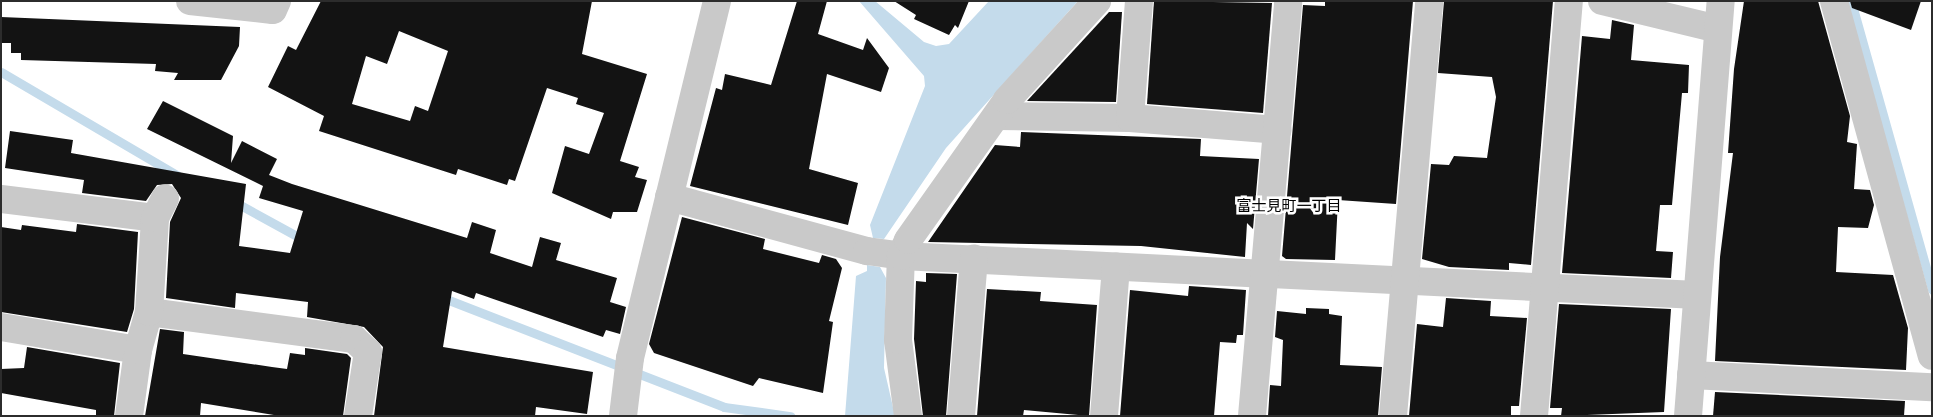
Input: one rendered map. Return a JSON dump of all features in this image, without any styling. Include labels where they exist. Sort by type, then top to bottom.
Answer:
[{"type":"street","points":[[190,1],[273,10],[277,1]]},
{"type":"street","points":[[623,416],[629,370],[717,1]]},
{"type":"street","points":[[908,416],[886,254],[965,154],[998,116],[1020,84],[1097,1]]},
{"type":"street","points":[[1130,118],[1139,1]]},
{"type":"street","points":[[1252,416],[1266,273],[1288,1]]},
{"type":"street","points":[[1393,416],[1429,1]]},
{"type":"street","points":[[1534,416],[1547,287],[1568,1]]},
{"type":"street","points":[[1602,1],[1718,29]]},
{"type":"street","points":[[1688,416],[1721,1]]},
{"type":"street","points":[[1834,1],[1932,356]]},
{"type":"street","points":[[998,116],[1130,118],[1278,130]]},
{"type":"street","points":[[669,197],[886,254],[1697,295]]},
{"type":"street","points":[[1,199],[160,208],[149,312],[138,350],[129,416]]},
{"type":"street","points":[[961,416],[974,259]]},
{"type":"street","points":[[1104,416],[1116,266]]},
{"type":"street","points":[[149,312],[354,339],[368,352],[358,416]]},
{"type":"street","points":[[1,327],[138,350]]},
{"type":"street","points":[[1691,375],[1932,387]]},
{"type":"water","points":[[859,1],[875,1],[924,42],[936,46],[949,44],[989,1],[1078,1],[946,148],[884,239],[873,238],[870,225],[925,86],[924,76]]},
{"type":"water","points":[[867,265],[880,267],[886,278],[884,368],[895,416],[845,416],[856,276],[867,271]]},
{"type":"building","points":[[321,1],[592,1],[582,54],[647,74],[620,161],[639,167],[635,177],[647,180],[637,212],[613,212],[611,219],[552,193],[565,146],[589,154],[604,113],[576,104],[578,98],[547,88],[515,181],[509,179],[507,185],[458,169],[456,175],[319,131],[324,116],[268,87],[288,46],[296,50]],"holes":[[[399,31],[448,51],[428,111],[415,106],[410,121],[352,104],[366,56],[387,64]]]},
{"type":"building","points":[[797,1],[827,1],[818,34],[863,50],[867,38],[889,68],[881,92],[827,74],[809,169],[858,183],[848,225],[690,186],[716,88],[722,90],[725,74],[771,85]]},
{"type":"building","points":[[894,1],[969,1],[958,28],[955,25],[949,35],[914,19],[916,15]]},
{"type":"building","points":[[1154,1],[1272,3],[1263,113],[1147,104]]},
{"type":"building","points":[[1325,1],[1413,1],[1396,204],[1338,200],[1335,260],[1286,259],[1282,256],[1303,5],[1325,6]]},
{"type":"building","points":[[1444,1],[1553,1],[1531,265],[1509,263],[1509,270],[1449,267],[1422,259],[1431,164],[1449,165],[1454,156],[1487,158],[1496,97],[1492,77],[1438,73]]},
{"type":"building","points":[[1744,1],[1818,1],[1850,116],[1847,142],[1857,144],[1854,189],[1870,190],[1874,205],[1868,228],[1838,227],[1836,272],[1893,275],[1908,328],[1906,370],[1715,361],[1720,257],[1733,153],[1728,153],[1734,69]]},
{"type":"building","points":[[1850,1],[1921,1],[1911,30],[1852,8]]},
{"type":"building","points":[[1109,12],[1122,12],[1116,102],[1027,101]]},
{"type":"building","points":[[1,17],[240,27],[239,46],[221,80],[174,80],[178,73],[155,71],[156,64],[21,60],[21,53],[11,53],[11,43],[1,43]]},
{"type":"building","points":[[1612,20],[1634,25],[1631,60],[1689,65],[1688,93],[1682,93],[1672,205],[1660,205],[1656,251],[1673,252],[1671,278],[1562,273],[1582,36],[1610,39]]},
{"type":"building","points":[[163,101],[233,136],[231,163],[242,141],[277,159],[269,175],[292,184],[467,238],[472,222],[496,230],[490,253],[532,267],[540,237],[561,243],[556,260],[617,278],[610,302],[626,307],[620,334],[606,330],[603,337],[476,293],[474,299],[452,291],[443,347],[593,372],[587,414],[536,407],[535,416],[374,416],[383,347],[364,327],[307,317],[308,302],[236,293],[235,308],[166,298],[170,222],[181,198],[172,184],[157,185],[146,201],[82,193],[84,180],[5,168],[10,131],[73,140],[71,153],[246,184],[239,246],[290,253],[303,211],[259,198],[263,186],[147,129]]},
{"type":"building","points":[[1021,132],[1201,139],[1200,156],[1259,159],[1253,229],[1247,223],[1245,257],[1141,246],[928,242],[995,145],[1020,147]]},
{"type":"building","points":[[682,217],[765,239],[763,249],[819,263],[822,255],[836,259],[842,268],[829,321],[833,322],[823,393],[759,378],[753,386],[654,353],[649,344]]},
{"type":"building","points":[[77,224],[138,232],[134,309],[127,332],[1,312],[1,227],[21,230],[22,225],[76,232]]},
{"type":"building","points":[[926,273],[957,274],[946,416],[923,416],[914,339],[916,281],[926,282]]},
{"type":"building","points":[[1189,286],[1246,290],[1243,335],[1237,335],[1236,343],[1220,342],[1214,416],[1120,416],[1130,290],[1188,296]]},
{"type":"building","points":[[987,289],[1041,292],[1040,301],[1097,305],[1089,416],[1024,410],[1023,416],[977,416]]},
{"type":"building","points":[[1446,298],[1491,301],[1490,316],[1527,318],[1519,406],[1511,406],[1511,416],[1409,416],[1417,324],[1443,327]]},
{"type":"building","points":[[1559,304],[1671,309],[1664,412],[1561,416],[1562,408],[1550,408]]},
{"type":"building","points":[[1306,308],[1329,309],[1329,314],[1342,316],[1340,365],[1382,367],[1378,416],[1268,416],[1270,385],[1281,386],[1283,340],[1275,337],[1277,311],[1306,314]]},
{"type":"building","points":[[160,329],[184,332],[183,354],[272,367],[287,369],[290,353],[305,355],[305,348],[347,354],[351,358],[343,416],[280,416],[201,403],[200,416],[145,416]]},
{"type":"building","points":[[27,347],[120,363],[114,416],[96,416],[96,410],[1,393],[1,369],[24,368]]},
{"type":"building","points":[[1715,392],[1905,401],[1904,416],[1713,416]]},
{"type":"waterway","points":[[1851,1],[1932,290]]},
{"type":"waterway","points":[[1,72],[178,176]]},
{"type":"waterway","points":[[233,201],[304,240]]},
{"type":"waterway","points":[[441,297],[724,407],[790,416]]},
{"type":"district","name":"富士見町一丁目","points":[[1289,206]]}]
